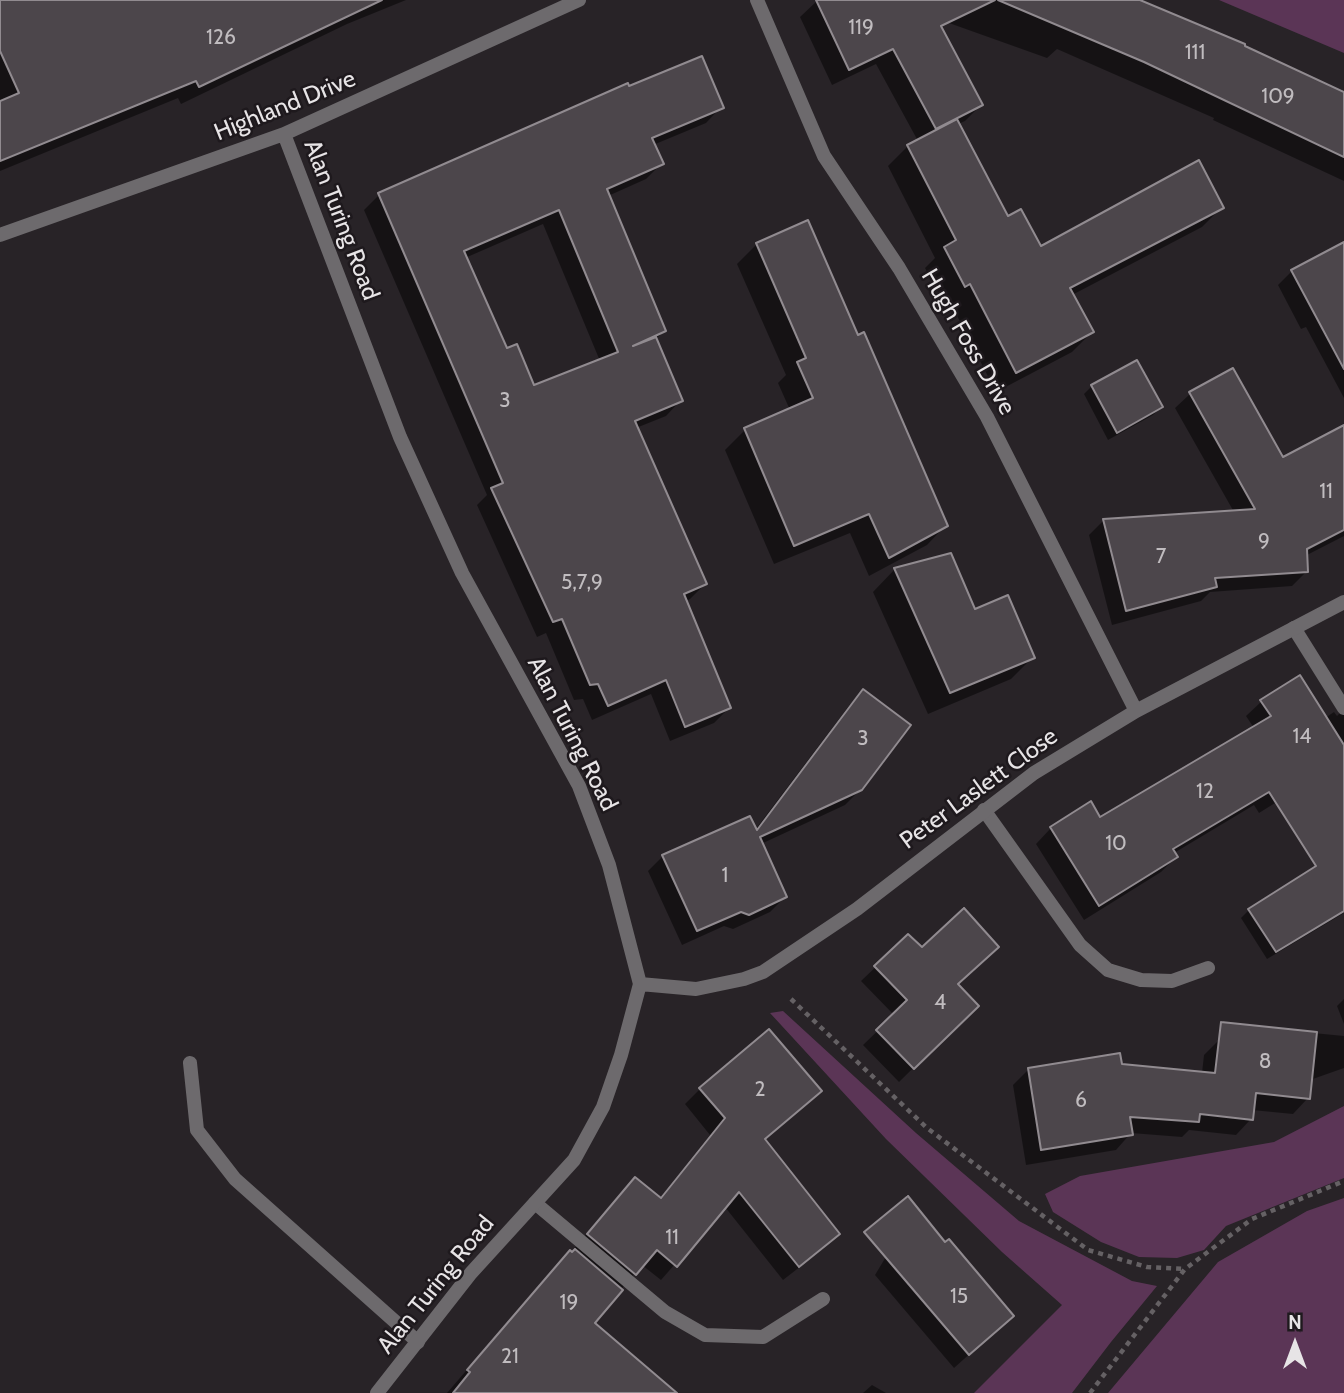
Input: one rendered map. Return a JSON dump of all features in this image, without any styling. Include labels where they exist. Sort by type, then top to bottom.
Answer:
[{"type":"street","name":"Highland Drive","points":[[0,235],[284,134],[579,0]]},
{"type":"street","name":"Hugh Foss Drive","points":[[757,0],[824,156],[899,268],[987,417],[1136,711]]},
{"type":"street","name":"Alan Turing Road","points":[[284,134],[406,449],[462,573],[579,786],[609,865],[640,984],[621,1055],[603,1107],[574,1160],[471,1273],[380,1392]]},
{"type":"street","name":"Peter Laslett Close","points":[[640,984],[696,989],[744,979],[763,972],[858,909],[1034,773],[1136,711],[1344,602]]},
{"type":"street","points":[[1294,628],[1344,708]]},
{"type":"street","points":[[985,810],[1080,945],[1108,970],[1141,980],[1172,981],[1208,968]]},
{"type":"street","points":[[190,1063],[197,1129],[235,1179],[418,1342]]},
{"type":"street","points":[[535,1203],[665,1312],[705,1335],[763,1337],[823,1299]]},
{"type":"path","points":[[763,972],[927,1128],[1088,1250],[1147,1266],[1185,1269]]},
{"type":"path","points":[[1090,1393],[1185,1269],[1252,1219],[1344,1181]]},
{"type":"shaded area","points":[[1219,0],[1344,0],[1344,53]]},
{"type":"shaded area","points":[[783,1011],[916,1133],[1019,1221],[1132,1281],[1157,1286],[1072,1393],[974,1393],[1062,1305],[1002,1252],[886,1139],[770,1013]]},
{"type":"shaded area","points":[[1344,1106],[1344,1178],[1226,1226],[1204,1250],[1177,1258],[1139,1257],[1101,1242],[1053,1212],[1045,1194],[1080,1176],[1274,1142]]},
{"type":"shaded area","points":[[1344,1198],[1344,1393],[1108,1393],[1218,1262],[1307,1211]]},
{"type":"building","points":[[0,0],[382,0],[199,87],[196,81],[0,161],[0,101],[19,93],[0,51]]},
{"type":"building","points":[[816,0],[995,0],[941,26],[983,105],[936,129],[893,49],[849,70]]},
{"type":"building","points":[[998,0],[1140,0],[1245,44],[1344,92],[1344,157],[1144,62]]},
{"type":"building","points":[[702,56],[724,108],[652,138],[664,164],[607,189],[666,331],[633,346],[656,337],[683,401],[635,421],[707,584],[684,594],[731,708],[685,727],[666,680],[608,706],[598,684],[590,685],[562,619],[553,622],[491,488],[503,483],[378,193],[628,83],[629,86]],"holes":[[[559,210],[618,352],[534,385],[517,344],[507,348],[464,251]]]},
{"type":"building","points":[[957,119],[1008,216],[1021,209],[1041,246],[1199,160],[1224,208],[1070,288],[1094,332],[1016,373],[970,284],[965,287],[944,247],[956,240],[907,145]]},
{"type":"building","points":[[808,220],[858,335],[864,332],[948,526],[889,558],[869,514],[794,546],[744,428],[813,398],[797,362],[806,358],[756,243]]},
{"type":"building","points":[[1344,242],[1344,369],[1291,270]]},
{"type":"building","points":[[1137,360],[1163,407],[1117,433],[1091,385]]},
{"type":"building","points":[[1233,368],[1283,457],[1344,425],[1344,530],[1307,549],[1308,572],[1215,578],[1217,587],[1126,611],[1103,519],[1255,509],[1189,392]]},
{"type":"building","points":[[951,553],[975,609],[1008,595],[1035,658],[950,693],[894,568]]},
{"type":"building","points":[[1300,675],[1344,745],[1344,911],[1276,952],[1248,909],[1316,866],[1269,792],[1173,849],[1178,857],[1099,906],[1050,827],[1091,801],[1100,817],[1271,716],[1260,700]]},
{"type":"building","points":[[863,689],[911,725],[862,790],[760,837],[787,897],[749,915],[741,912],[697,931],[662,855],[750,816],[757,830]]},
{"type":"building","points":[[964,908],[999,947],[958,984],[979,1006],[914,1069],[876,1030],[907,1000],[874,966],[908,934],[922,947]]},
{"type":"building","points":[[1221,1022],[1317,1032],[1310,1099],[1256,1093],[1253,1120],[1200,1114],[1199,1122],[1130,1117],[1133,1135],[1041,1150],[1028,1068],[1120,1053],[1122,1064],[1215,1073]]},
{"type":"building","points":[[769,1029],[822,1091],[765,1139],[840,1234],[799,1267],[739,1192],[677,1267],[657,1250],[636,1275],[587,1234],[635,1177],[661,1198],[725,1118],[699,1088]]},
{"type":"building","points":[[908,1196],[945,1242],[949,1239],[1014,1316],[969,1355],[864,1232]]},
{"type":"building","points":[[575,1249],[623,1290],[595,1323],[677,1393],[453,1393],[470,1372],[467,1370],[570,1250],[572,1252]]}]
